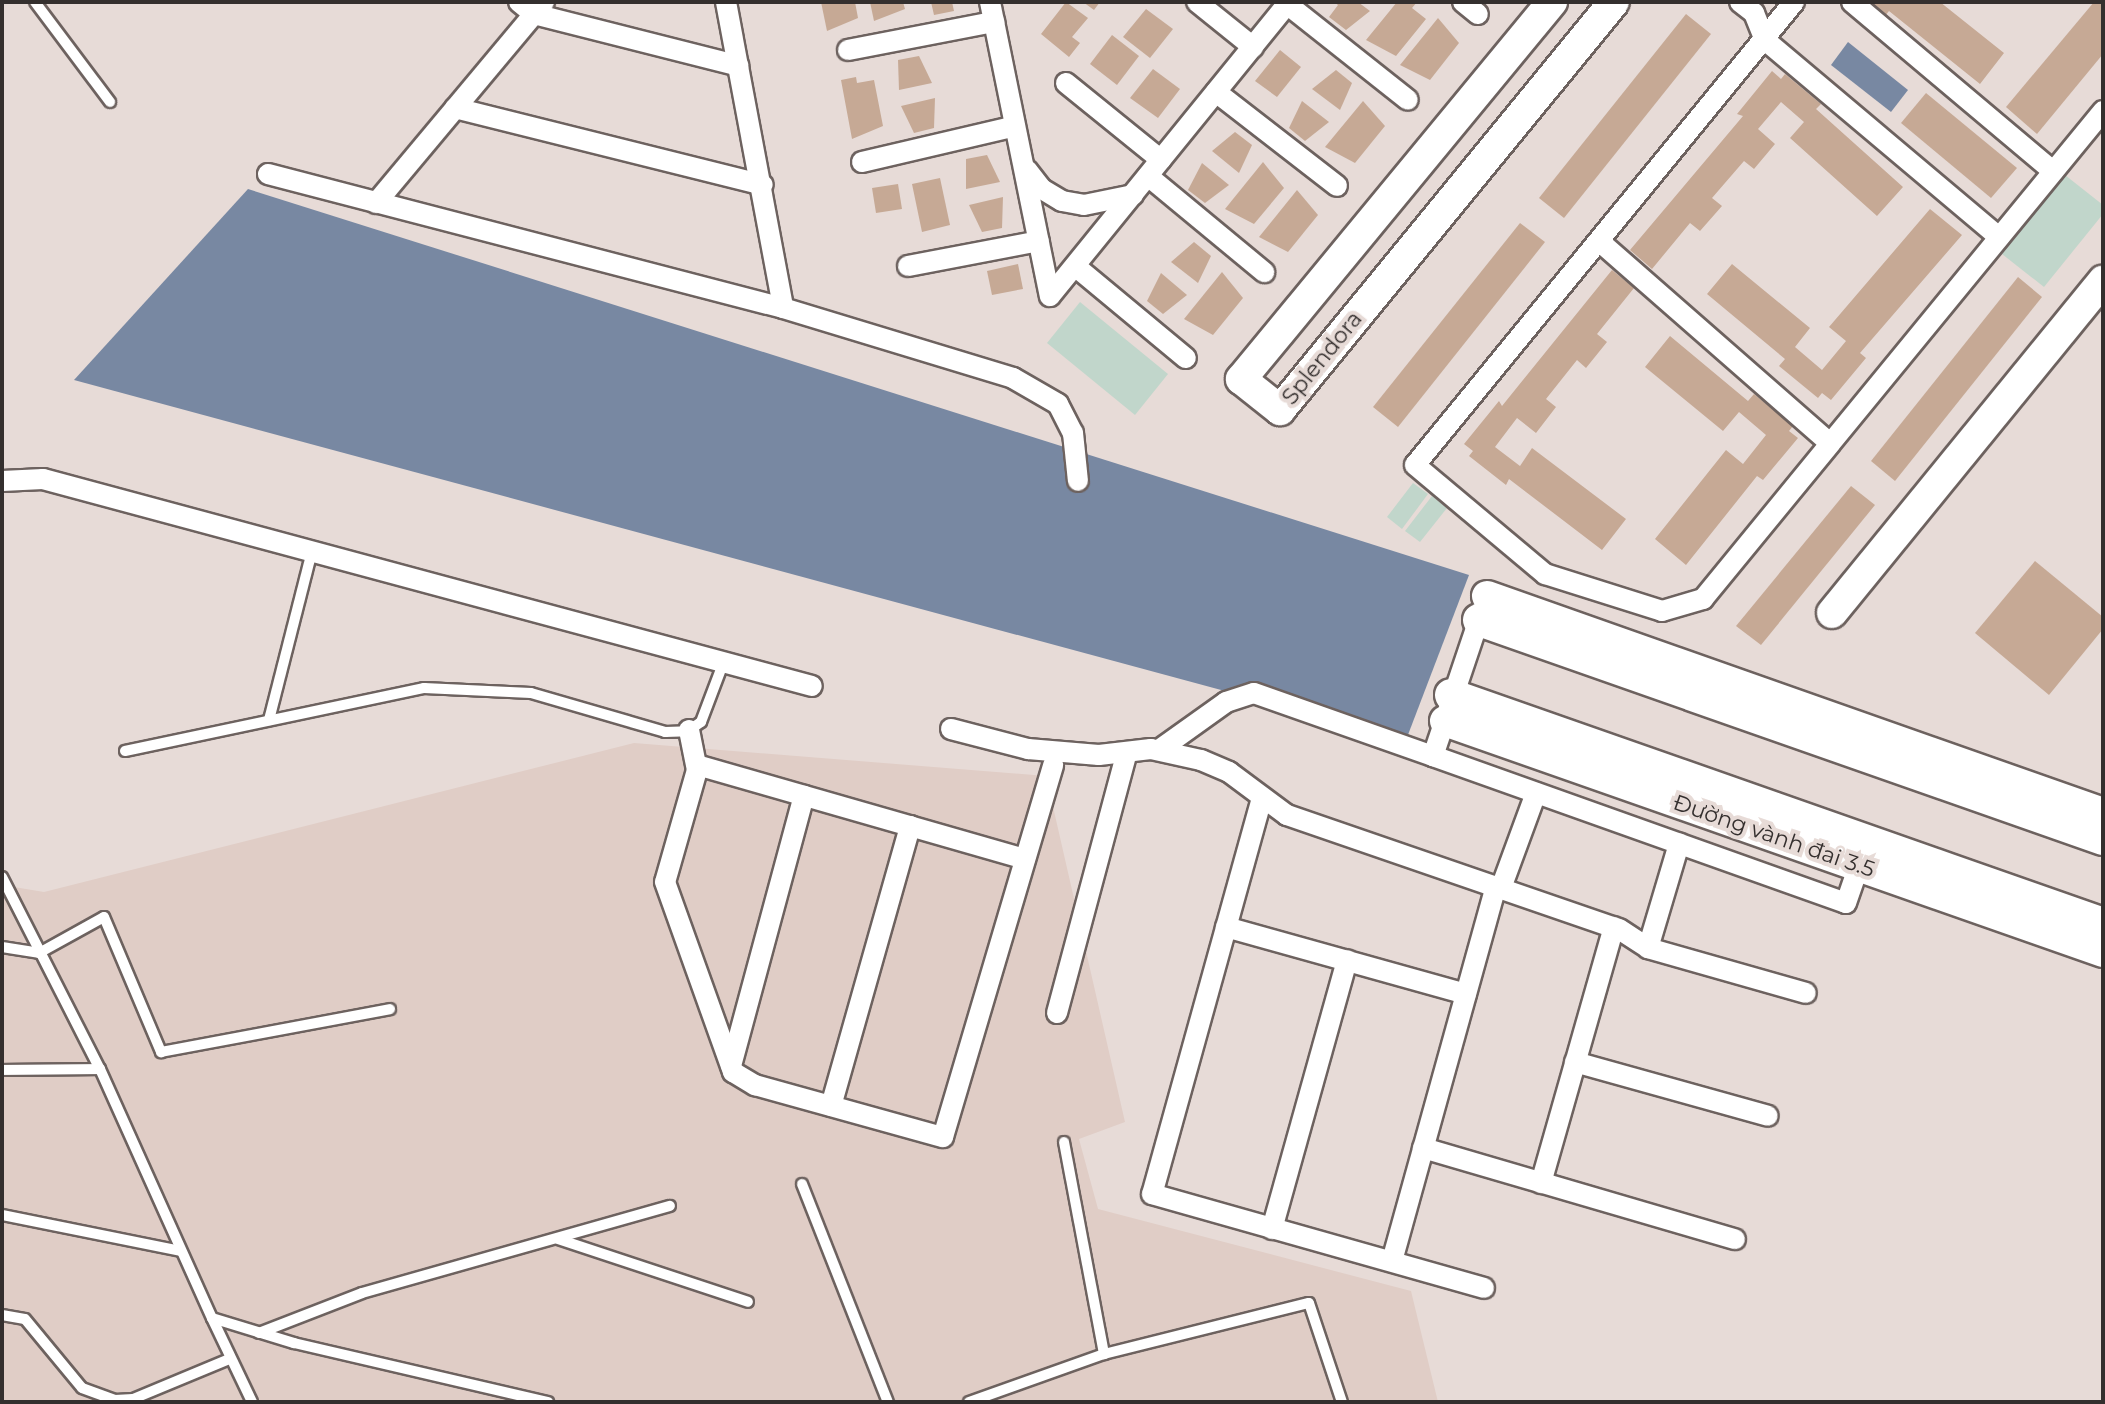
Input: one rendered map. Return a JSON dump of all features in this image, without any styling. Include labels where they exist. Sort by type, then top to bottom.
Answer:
[{"type":"main road","points":[[1483,608],[2103,839]]},
{"type":"main road","name":"Đường vành đai 3.5","points":[[1448,708],[2103,924]]},
{"type":"street","points":[[726,2],[763,185],[783,308]]},
{"type":"street","points":[[1197,2],[1253,47]]},
{"type":"street","name":"Splendora","points":[[1552,2],[1241,379],[1280,410],[1614,2]]},
{"type":"street","points":[[1740,2],[1754,13],[1765,40],[1999,237]]},
{"type":"street","points":[[1794,2],[1415,465],[1545,574],[1662,611],[1703,599],[2103,111]]},
{"type":"street","points":[[1852,2],[2053,171]]},
{"type":"street","points":[[848,50],[992,12],[1050,296],[1288,3],[1408,100]]},
{"type":"street","points":[[376,203],[455,108],[532,6],[739,66]]},
{"type":"street","points":[[1066,83],[1161,160]]},
{"type":"street","points":[[1216,92],[1337,186]]},
{"type":"street","points":[[455,108],[763,185]]},
{"type":"street","points":[[862,162],[1015,126]]},
{"type":"street","points":[[1020,150],[1028,172],[1062,201],[1084,205],[1133,195]]},
{"type":"street","points":[[268,174],[783,308],[1013,378],[1044,393],[1058,404],[1073,433],[1078,481]]},
{"type":"street","points":[[1148,176],[1264,272]]},
{"type":"street","points":[[908,266],[1039,241]]},
{"type":"street","points":[[1599,241],[1830,443]]},
{"type":"street","points":[[1075,266],[1186,358]]},
{"type":"street","points":[[1832,613],[2103,281]]},
{"type":"street","points":[[2,481],[43,479],[812,686]]},
{"type":"street","points":[[1433,756],[1483,608],[2103,813]]},
{"type":"street","points":[[1159,750],[1226,702],[1254,693],[1846,903],[1859,866]]},
{"type":"street","name":"Đường vành đai 3.5","points":[[1448,708],[1859,866],[2103,952]]},
{"type":"street","points":[[951,729],[1028,749],[1159,750],[1229,772],[1287,815],[1614,927],[1648,948],[1806,993]]},
{"type":"street","points":[[689,730],[697,765],[665,882],[736,1075],[755,1085],[943,1137],[1053,765]]},
{"type":"street","points":[[1057,1013],[1127,752]]},
{"type":"street","points":[[697,765],[1025,859]]},
{"type":"street","points":[[1392,1261],[1466,994],[1499,887],[1536,793]]},
{"type":"street","points":[[731,1066],[804,796]]},
{"type":"street","points":[[1262,798],[1152,1194],[1484,1288]]},
{"type":"street","points":[[831,1106],[910,826]]},
{"type":"street","points":[[1648,948],[1679,844]]},
{"type":"street","points":[[1226,927],[1466,994]]},
{"type":"street","points":[[1541,1183],[1614,927]]},
{"type":"street","points":[[1272,1229],[1347,960]]},
{"type":"street","points":[[1575,1062],[1768,1116]]},
{"type":"street","points":[[1423,1148],[1735,1239]]},
{"type":"lane","points":[[35,2],[110,102]]},
{"type":"lane","points":[[269,720],[312,551]]},
{"type":"lane","points":[[125,751],[424,688],[488,687],[531,693],[665,732],[689,730],[701,722],[724,661]]},
{"type":"lane","points":[[2,877],[100,1069],[229,1359],[252,1402]]},
{"type":"lane","points":[[2,947],[39,953],[104,917],[161,1052],[390,1009]]},
{"type":"lane","points":[[2,1070],[100,1069]]},
{"type":"lane","points":[[1064,1142],[1104,1354]]},
{"type":"lane","points":[[802,1184],[888,1402]]},
{"type":"lane","points":[[259,1333],[362,1293],[670,1206]]},
{"type":"lane","points":[[2,1215],[180,1251]]},
{"type":"lane","points":[[556,1238],[748,1302]]},
{"type":"lane","points":[[969,1402],[1104,1354],[1309,1303],[1342,1402]]},
{"type":"lane","points":[[2,1315],[25,1319],[82,1388],[115,1400],[133,1399],[229,1359]]},
{"type":"lane","points":[[212,1318],[259,1333],[548,1402]]},
{"type":"shaded area","points":[[634,743],[1046,776],[1125,1122],[1079,1139],[1098,1209],[1411,1291],[1438,1402],[2,1402],[2,885],[44,892]]},
{"type":"green space","points":[[2065,175],[2103,205],[2103,214],[2044,287],[2002,254]]},
{"type":"green space","points":[[1080,302],[1168,374],[1135,415],[1047,343]]},
{"type":"green space","points":[[1413,483],[1428,494],[1402,529],[1387,517]]},
{"type":"green space","points":[[1432,496],[1447,508],[1420,542],[1405,531]]},
{"type":"water","points":[[1848,42],[1908,90],[1891,112],[1831,65]]},
{"type":"water","points":[[248,189],[1469,575],[1406,740],[74,380]]},
{"type":"building","points":[[821,2],[855,2],[858,18],[827,31]]},
{"type":"building","points":[[870,2],[903,2],[905,9],[874,21]]},
{"type":"building","points":[[931,2],[952,2],[954,11],[934,15]]},
{"type":"building","points":[[1066,2],[1088,18],[1072,37],[1080,43],[1069,57],[1041,34]]},
{"type":"building","points":[[1083,2],[1100,2],[1094,10]]},
{"type":"building","points":[[1334,2],[1358,2],[1370,11],[1346,30],[1329,17],[1338,5]]},
{"type":"building","points":[[1397,2],[1417,2],[1412,8],[1426,19],[1396,56],[1366,40]]},
{"type":"building","points":[[1868,2],[1940,2],[2004,53],[1980,84],[1889,11],[1885,16]]},
{"type":"building","points":[[2094,2],[2103,2],[2103,54],[2037,134],[2006,107]]},
{"type":"building","points":[[1146,9],[1173,29],[1150,58],[1123,37]]},
{"type":"building","points":[[1686,14],[1711,34],[1564,218],[1539,198]]},
{"type":"building","points":[[1438,18],[1459,43],[1430,80],[1400,65]]},
{"type":"building","points":[[1112,35],[1139,56],[1117,85],[1090,64]]},
{"type":"building","points":[[1280,50],[1301,67],[1277,97],[1255,81]]},
{"type":"building","points":[[919,56],[932,83],[899,90],[898,60]]},
{"type":"building","points":[[1153,69],[1180,89],[1158,118],[1130,98]]},
{"type":"building","points":[[1336,70],[1352,83],[1340,110],[1312,89]]},
{"type":"building","points":[[1772,71],[1781,79],[1785,74],[1821,104],[1816,109],[1903,187],[1877,216],[1790,138],[1804,122],[1781,102],[1758,129],[1775,144],[1754,169],[1744,161],[1712,198],[1722,206],[1700,231],[1690,223],[1652,269],[1630,250],[1743,116],[1737,114]]},
{"type":"building","points":[[856,77],[857,83],[874,80],[883,126],[852,139],[841,80]]},
{"type":"building","points":[[1926,93],[2017,168],[1991,198],[1901,123]]},
{"type":"building","points":[[935,98],[934,128],[914,133],[901,106]]},
{"type":"building","points":[[1302,101],[1329,122],[1305,141],[1289,128]]},
{"type":"building","points":[[1363,101],[1385,126],[1355,163],[1325,147]]},
{"type":"building","points":[[1235,132],[1252,145],[1239,173],[1212,151]]},
{"type":"building","points":[[987,155],[1000,182],[966,189],[966,159]]},
{"type":"building","points":[[1263,162],[1284,188],[1254,224],[1225,209]]},
{"type":"building","points":[[1202,163],[1229,185],[1205,203],[1188,190]]},
{"type":"building","points":[[940,178],[950,225],[922,232],[912,184]]},
{"type":"building","points":[[898,184],[902,209],[876,213],[872,188]]},
{"type":"building","points":[[1297,190],[1318,215],[1288,252],[1259,237]]},
{"type":"building","points":[[1003,197],[1002,228],[982,232],[969,205]]},
{"type":"building","points":[[1930,209],[1962,235],[1860,353],[1866,358],[1831,400],[1822,393],[1818,398],[1779,366],[1785,359],[1707,294],[1732,264],[1810,328],[1795,347],[1822,370],[1846,341],[1829,327]]},
{"type":"building","points":[[1520,223],[1545,242],[1398,427],[1373,407]]},
{"type":"building","points":[[1194,242],[1211,256],[1198,283],[1171,262]]},
{"type":"building","points":[[1018,264],[1023,289],[992,295],[987,271]]},
{"type":"building","points":[[1612,270],[1634,288],[1597,334],[1607,342],[1586,368],[1577,360],[1546,399],[1556,407],[1536,433],[1517,418],[1495,447],[1520,466],[1532,448],[1626,519],[1602,550],[1509,479],[1506,485],[1469,456],[1473,451],[1464,444],[1499,401],[1502,406]]},
{"type":"building","points":[[1222,272],[1243,298],[1213,335],[1184,319]]},
{"type":"building","points":[[1161,273],[1187,295],[1163,314],[1147,301]]},
{"type":"building","points":[[2018,277],[2042,297],[1895,481],[1871,461]]},
{"type":"building","points":[[1670,336],[1748,401],[1754,394],[1793,426],[1789,431],[1798,438],[1763,480],[1757,476],[1686,565],[1655,539],[1726,450],[1743,464],[1766,435],[1739,412],[1723,431],[1645,367]]},
{"type":"building","points":[[1851,486],[1875,505],[1761,645],[1736,626]]},
{"type":"building","points":[[2035,561],[2103,617],[2103,629],[2049,695],[1975,633]]}]
